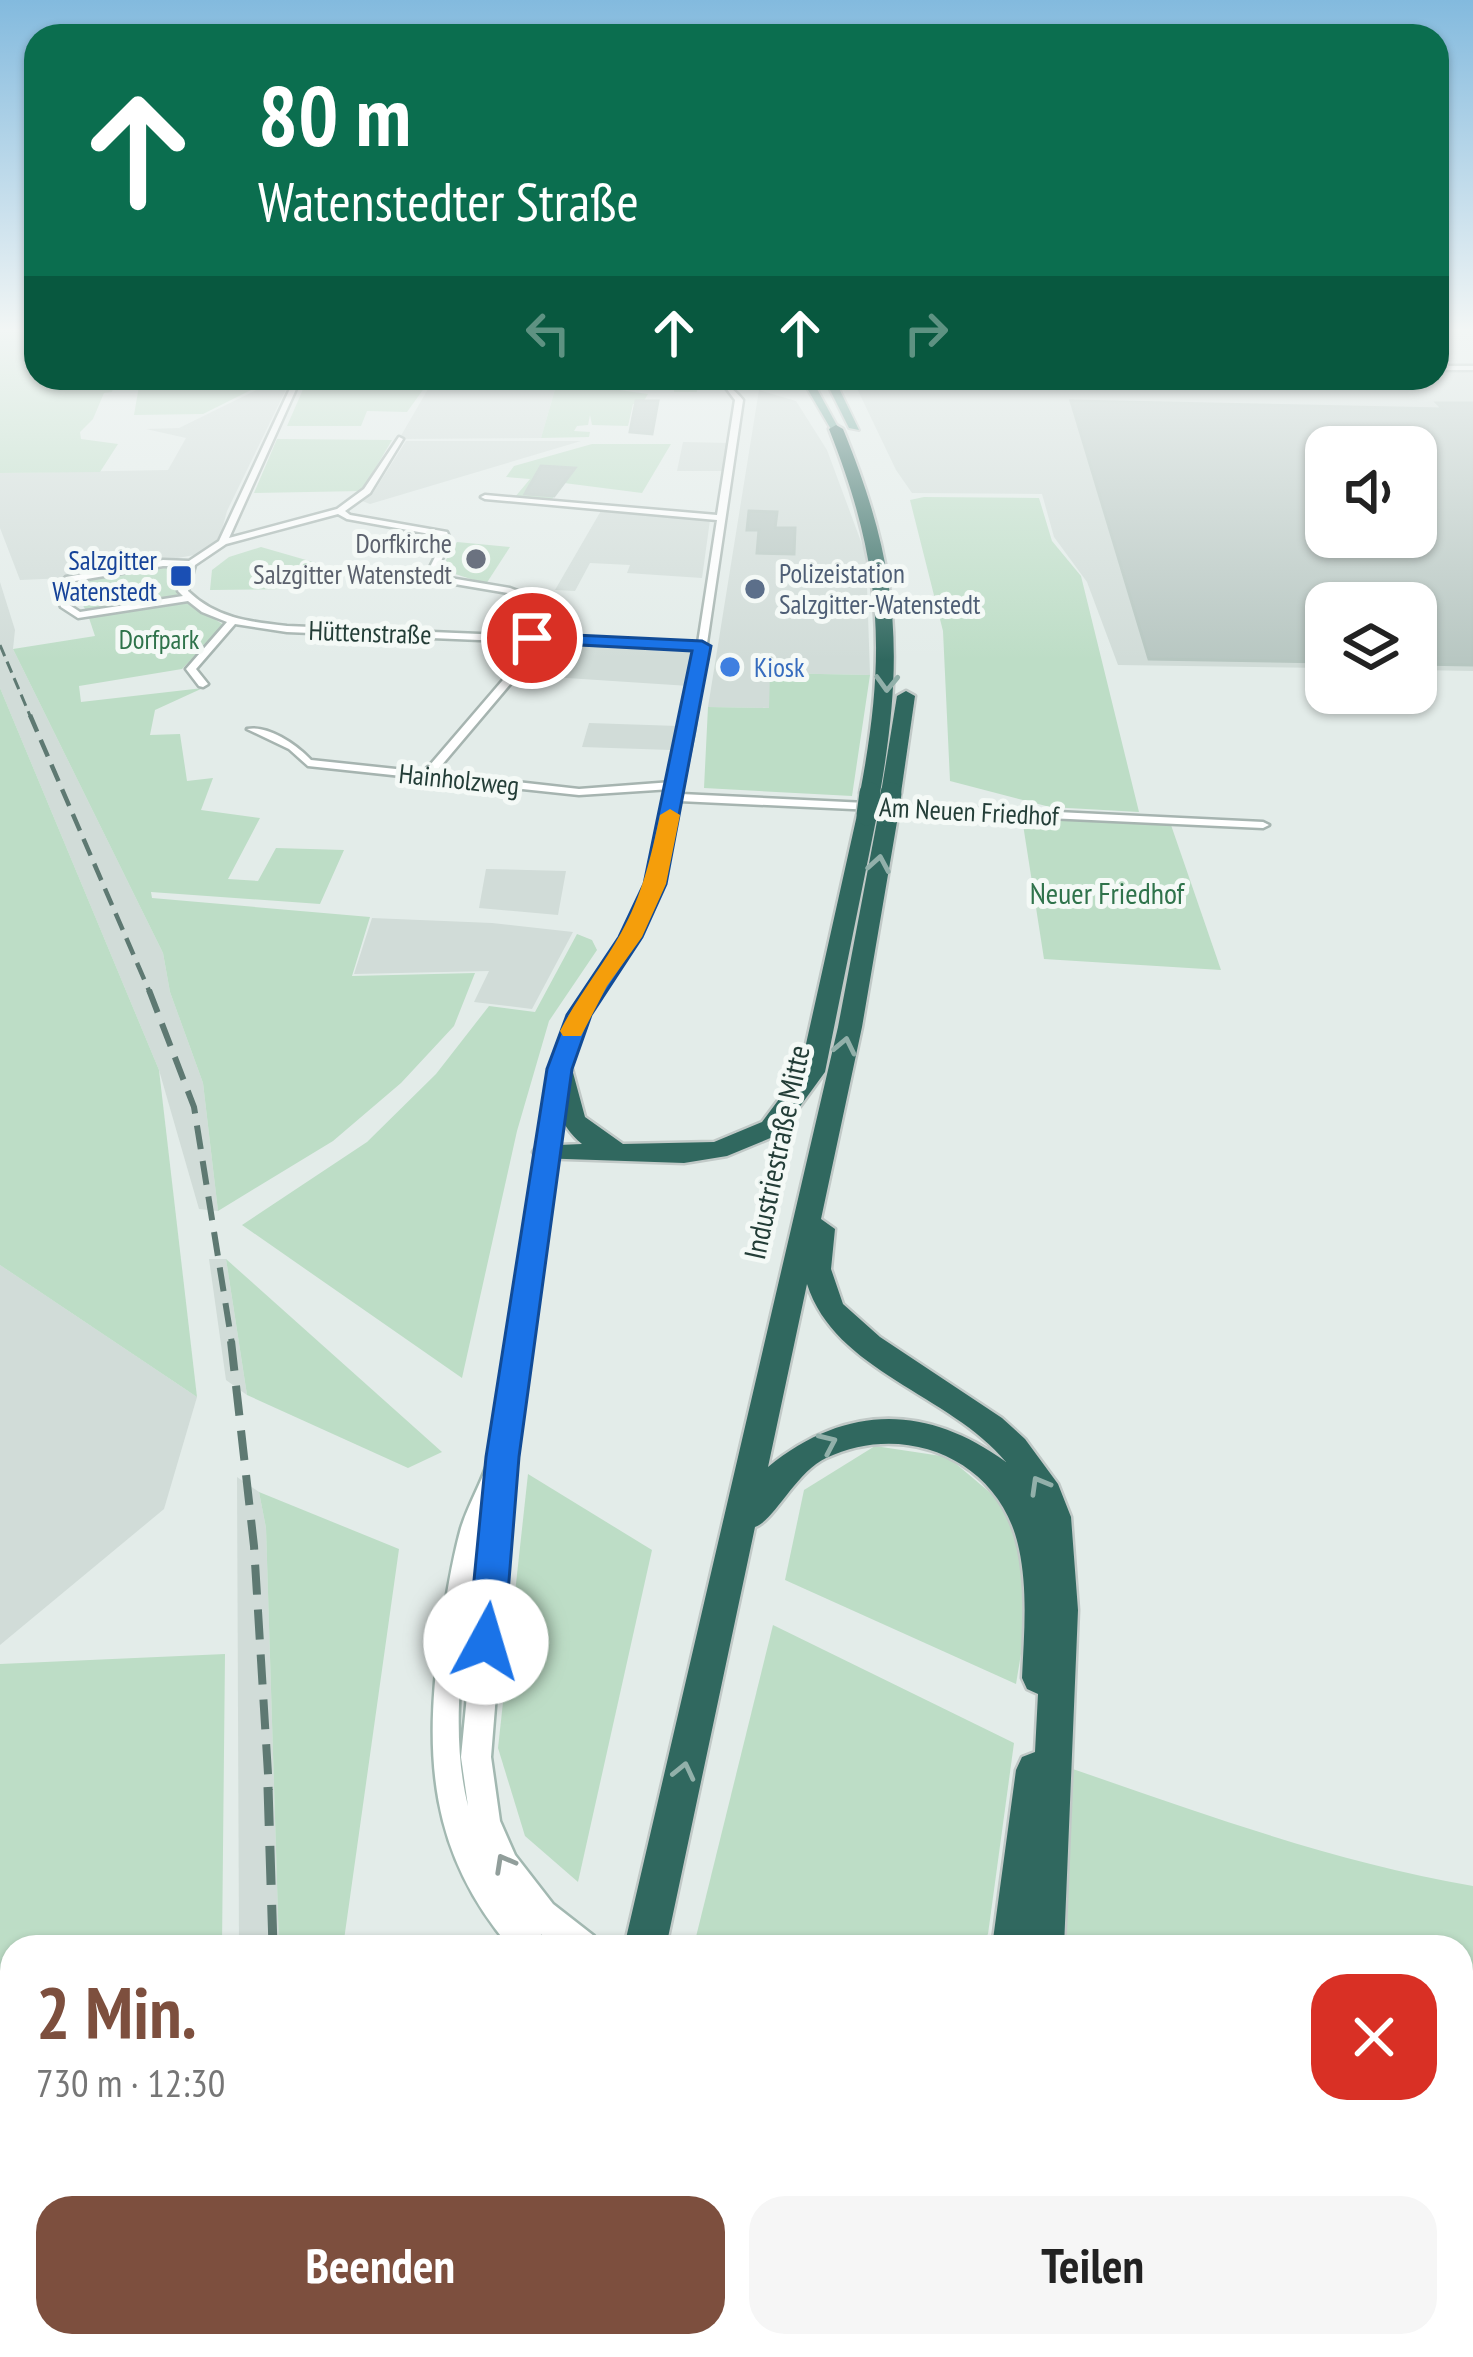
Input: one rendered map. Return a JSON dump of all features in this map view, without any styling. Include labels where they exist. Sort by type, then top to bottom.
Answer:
[{"type":"highway","name":"Industriestraße Mitte","points":[[647,1935],[820,1160],[879,804],[889,639],[880,556],[852,440]]},
{"type":"highway","name":"Industriestraße Mitte","points":[[627,1152],[718,1150],[770,1129],[812,1072],[905,715],[907,638],[896,555],[878,484]]},
{"type":"highway","points":[[560,1069],[567,1112],[575,1126],[588,1138],[627,1152]]},
{"type":"highway","points":[[546,1152],[627,1152]]},
{"type":"highway","points":[[820,1160],[826,1204],[817,1269],[830,1310],[869,1345],[991,1427],[1046,1493],[1054,1516],[1061,1572],[1047,1735],[1015,1935]]},
{"type":"highway","points":[[728,1576],[765,1488],[821,1444],[844,1435],[891,1428],[920,1431],[961,1445],[1004,1480],[1025,1514],[1038,1550],[1047,1735],[1043,1935]]},
{"type":"main road","points":[[546,1152],[502,1457],[477,1723],[479,1795],[494,1845],[518,1888],[570,1935]]},
{"type":"main road","points":[[502,1457],[475,1513],[443,1710],[443,1743],[450,1798],[466,1854],[489,1898],[521,1935]]},
{"type":"street","points":[[223,542],[270,440]]},
{"type":"street","points":[[190,598],[77,614],[64,605],[58,590],[66,580],[163,563],[191,564],[223,542],[340,511],[368,491],[399,440]]},
{"type":"street","points":[[546,1152],[560,1069],[579,1015],[631,937],[655,884],[702,646],[734,440]]},
{"type":"street","points":[[485,497],[721,518]]},
{"type":"street","points":[[340,511],[347,517],[444,534],[447,541],[434,567],[434,578],[510,592],[544,604],[520,667],[428,776]]},
{"type":"street","points":[[190,598],[183,591],[191,564]]},
{"type":"street","name":"Hüttenstraße","points":[[190,598],[201,610],[232,622],[287,629],[702,646]]},
{"type":"street","points":[[203,684],[191,669],[232,622]]},
{"type":"street","name":"Hainholzweg","points":[[252,729],[293,747],[308,763],[579,792],[675,791]]},
{"type":"street","name":"Am Neuen Friedhof","points":[[675,791],[1263,825]]},
{"type":"shaded area","points":[[185,440],[261,440],[227,511],[218,544],[200,554],[66,578],[20,580],[0,528],[0,473],[168,470]]},
{"type":"shaded area","points":[[751,440],[821,440],[866,555],[870,675],[771,673],[770,708],[708,707]]},
{"type":"shaded area","points":[[882,440],[1305,440],[1305,558],[1437,558],[1437,440],[1473,440],[1473,671],[1437,670],[1437,582],[1305,582],[1305,668],[1118,665],[1087,582],[1054,537],[1042,494],[912,493]]},
{"type":"shaded area","points":[[406,441],[581,441],[370,504],[362,501],[373,493]]},
{"type":"shaded area","points":[[683,442],[730,443],[725,471],[677,471]]},
{"type":"shaded area","points":[[602,509],[710,520],[702,578],[627,573],[630,565],[590,563],[575,591],[555,590]]},
{"type":"shaded area","points":[[0,582],[15,630],[13,649],[163,953],[170,992],[203,1083],[218,1211],[199,1209],[159,1070],[0,688]]},
{"type":"shaded area","points":[[535,641],[694,650],[689,686],[521,675]]},
{"type":"shaded area","points":[[589,723],[678,726],[671,750],[582,747]]},
{"type":"shaded area","points":[[486,869],[566,871],[558,915],[479,908]]},
{"type":"shaded area","points":[[372,918],[573,932],[532,1009],[474,1002],[489,971],[354,974]]},
{"type":"shaded area","points":[[209,1259],[226,1259],[247,1395],[226,1380]]},
{"type":"shaded area","points":[[0,1265],[197,1397],[164,1509],[0,1645]]},
{"type":"shaded area","points":[[237,1477],[259,1492],[266,1528],[279,1935],[239,1935]]},
{"type":"green space","points":[[0,440],[118,444],[100,472],[0,473]]},
{"type":"green space","points":[[277,440],[392,440],[362,491],[254,493]]},
{"type":"green space","points":[[592,444],[671,444],[642,493],[564,483],[552,499],[515,497],[530,479],[506,477],[514,466]]},
{"type":"green space","points":[[1039,498],[1052,541],[1081,576],[1139,812],[1050,807],[950,781],[943,631],[910,500]]},
{"type":"green space","points":[[457,542],[510,547],[486,584],[446,571],[446,560]]},
{"type":"green space","points":[[261,547],[320,564],[284,589],[210,590],[212,570],[229,557]]},
{"type":"green space","points":[[162,564],[188,564],[181,596],[87,612],[69,583]]},
{"type":"green space","name":"Dorfpark","points":[[185,601],[224,625],[182,669],[79,686],[81,702],[203,688],[155,710],[150,735],[180,734],[187,781],[213,778],[201,810],[260,818],[228,879],[258,881],[276,848],[344,850],[320,904],[151,892],[152,898],[370,917],[352,976],[475,973],[454,1026],[401,1083],[333,1141],[218,1211],[203,1083],[170,992],[163,953],[13,649],[95,636],[89,618]]},
{"type":"green space","points":[[770,673],[870,675],[852,796],[704,788],[708,707],[769,708]]},
{"type":"green space","points":[[0,688],[159,1070],[197,1397],[0,1265]]},
{"type":"green space","name":"Neuer Friedhof","points":[[1022,818],[1171,825],[1221,970],[1044,959]]},
{"type":"green space","points":[[577,934],[592,940],[597,950],[549,1021],[517,1131],[462,1378],[242,1225],[367,1142],[436,1074],[489,1006],[535,1012]]},
{"type":"green space","points":[[226,1259],[442,1452],[408,1468],[247,1395]]},
{"type":"green space","points":[[875,1446],[948,1457],[1006,1506],[1036,1563],[1016,1684],[785,1580],[804,1490]]},
{"type":"green space","points":[[528,1474],[652,1550],[578,1882],[525,1836],[498,1748]]},
{"type":"green space","points":[[259,1492],[399,1549],[345,1935],[279,1935],[266,1528]]},
{"type":"green space","points":[[773,1625],[1014,1743],[987,1935],[696,1935]]},
{"type":"green space","points":[[225,1654],[222,1935],[0,1935],[0,1664]]},
{"type":"green space","points":[[1067,1767],[1318,1850],[1473,1886],[1473,1935],[1058,1935]]},
{"type":"building","points":[[1083,440],[1305,440],[1305,558],[1437,558],[1437,440],[1473,440],[1473,665],[1437,664],[1437,582],[1305,582],[1305,662],[1149,659]]},
{"type":"building","points":[[541,466],[575,468],[554,496],[525,494]]},
{"type":"building","points":[[749,511],[777,512],[775,528],[795,528],[794,554],[757,553],[759,530],[747,530]]},
{"type":"railway","points":[[0,645],[31,718]]},
{"type":"railway","points":[[30,715],[150,993]]},
{"type":"railway","points":[[149,990],[194,1107],[232,1344]]},
{"type":"railway","points":[[231,1341],[254,1546],[269,1790]]},
{"type":"railway","points":[[268,1787],[273,1935]]},
{"type":"slow traffic","points":[[572,1031],[595,986],[631,937],[655,884],[670,815]]},
{"type":"place","name":"Dorfkirche Salzgitter Watenstedt","points":[[476,559]]},
{"type":"place","name":"Salzgitter Watenstedt","points":[[181,576]]},
{"type":"place","name":"Polizeistation Salzgitter-Watenstedt","points":[[755,589]]},
{"type":"place","name":"Kiosk","points":[[730,667]]},
{"type":"route","points":[[486,1642],[502,1457],[560,1069],[579,1015],[631,937],[655,884],[702,646],[532,638]]}]
